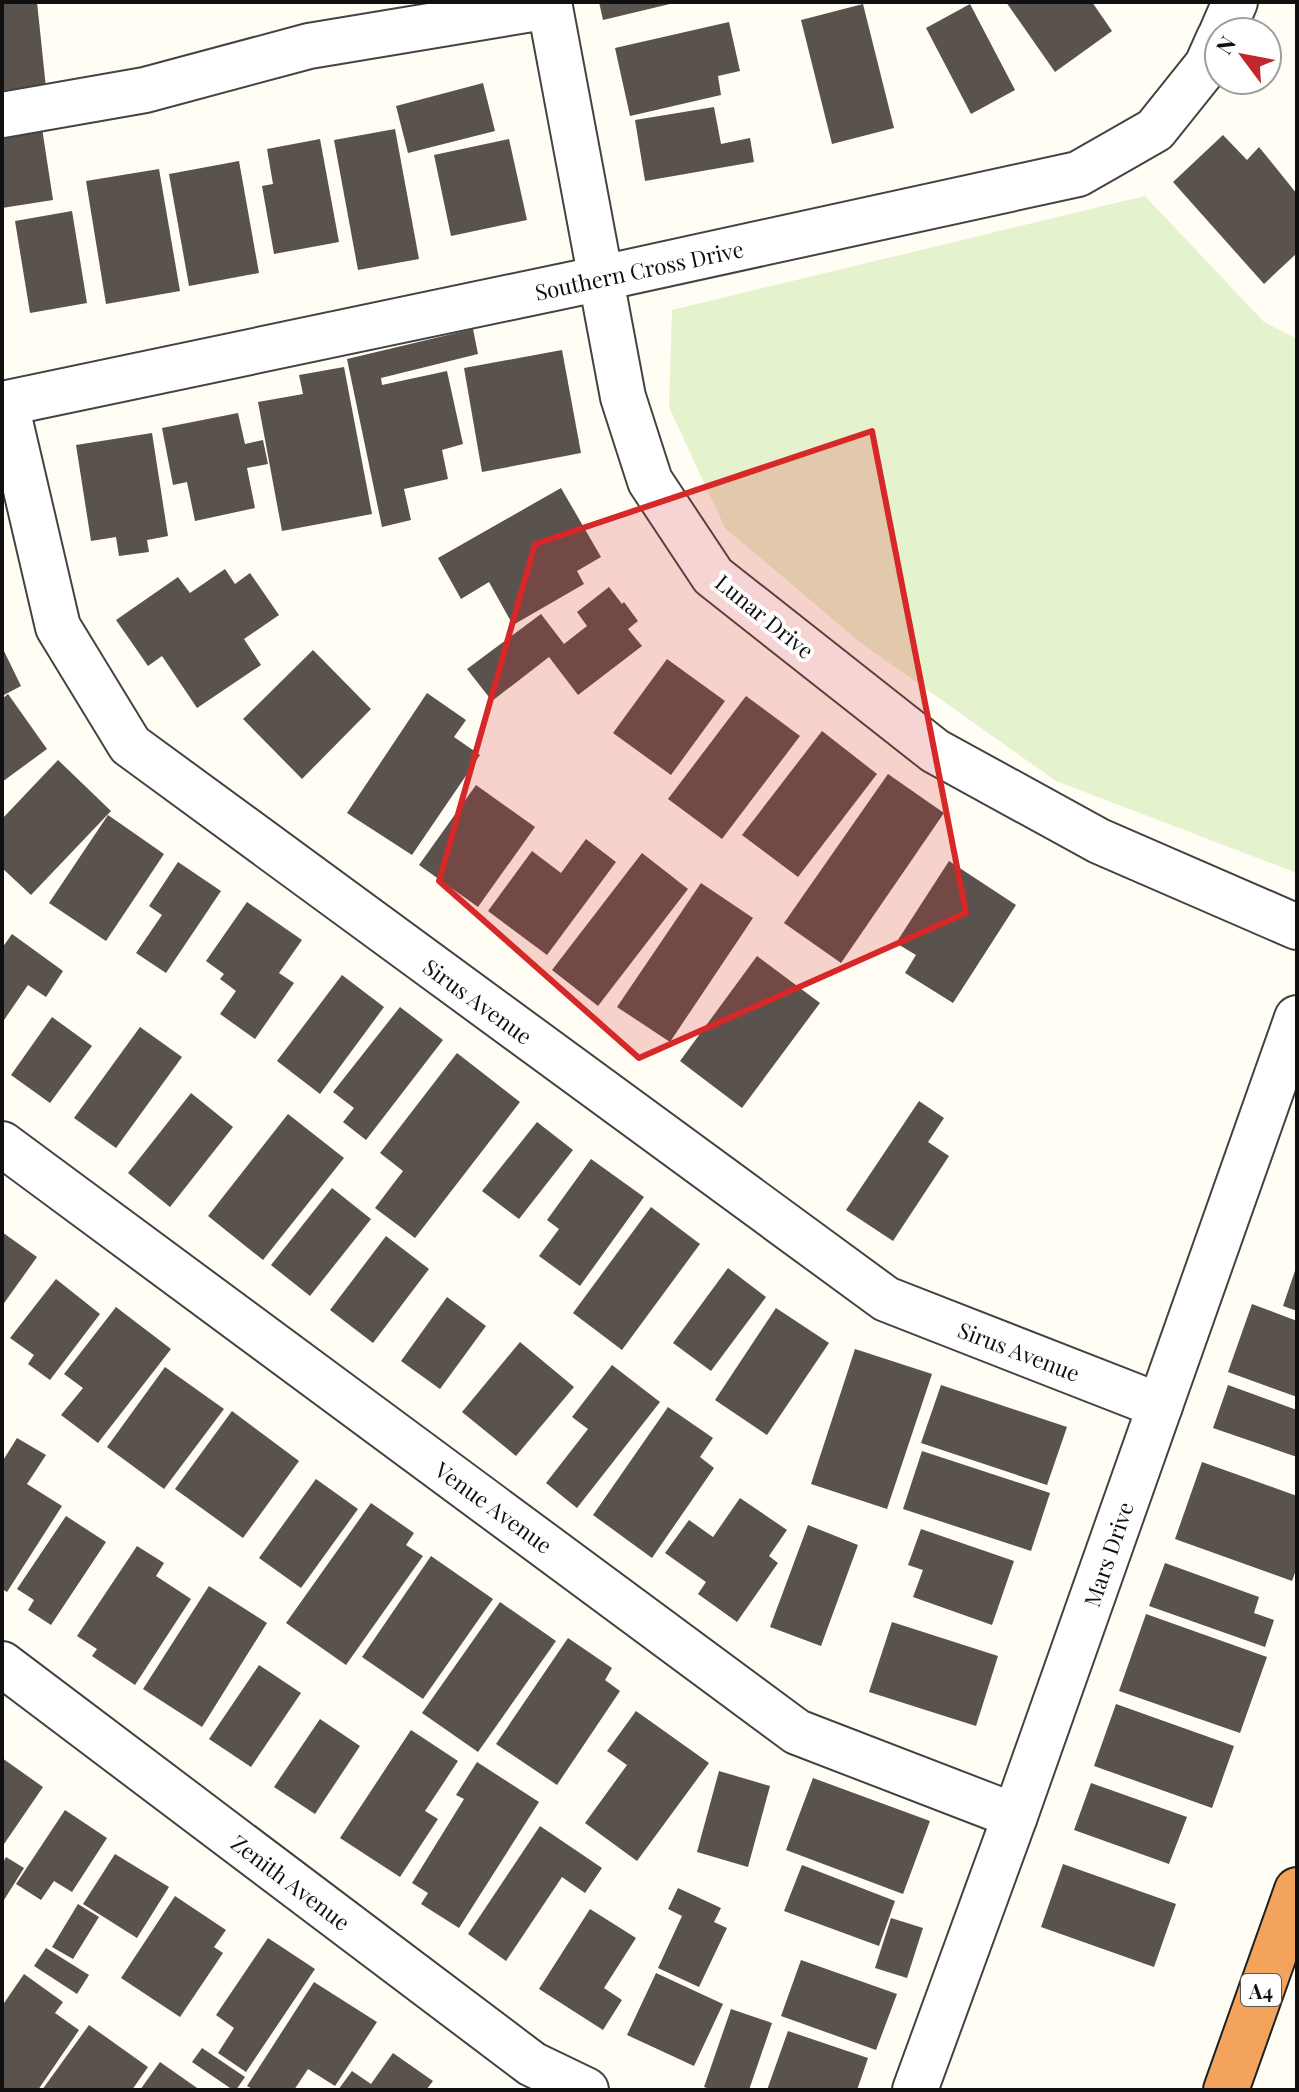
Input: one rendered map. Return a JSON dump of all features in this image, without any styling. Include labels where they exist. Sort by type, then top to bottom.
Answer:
[{"type":"highway","name":"A4","points":[[1226,2090],[1297,1890]]},
{"type":"street","points":[[2,115],[145,90],[309,46],[550,4]]},
{"type":"street","name":"Lunar Drive","points":[[550,4],[623,397],[650,481],[713,576],[935,751],[1099,841],[1297,927]]},
{"type":"street","name":"Southern Cross Drive","points":[[4,404],[1078,174],[1155,130],[1203,70]]},
{"type":"street","name":"Sirus Avenue","points":[[4,404],[58,627],[130,745],[886,1299],[1160,1406]]},
{"type":"street","name":"Mars Drive","points":[[915,2090],[1297,1018]]},
{"type":"street","name":"Venue Avenue","points":[[2,1144],[797,1732],[1015,1816]]},
{"type":"street","name":"Zenith Avenue","points":[[2,1664],[532,2064],[586,2090]]},
{"type":"highlighted area","points":[[872,431],[966,913],[639,1058],[439,881],[535,544]]},
{"type":"green space","points":[[1145,196],[1264,322],[1297,339],[1297,873],[1056,781],[861,643],[725,528],[669,407],[672,310]]},
{"type":"building","points":[[2,2],[37,2],[46,88],[2,93]]},
{"type":"building","points":[[599,2],[674,2],[674,3],[603,20]]},
{"type":"building","points":[[1006,2],[1092,2],[1112,31],[1055,72]]},
{"type":"building","points":[[863,4],[894,128],[832,144],[801,20]]},
{"type":"building","points":[[970,4],[1015,90],[971,114],[926,28]]},
{"type":"building","points":[[729,22],[740,71],[718,76],[721,95],[630,116],[615,48]]},
{"type":"building","points":[[483,83],[495,131],[408,153],[396,106]]},
{"type":"building","points":[[714,107],[721,144],[750,138],[754,162],[645,181],[635,120]]},
{"type":"building","points":[[42,128],[53,200],[2,208],[2,135]]},
{"type":"building","points":[[395,129],[419,259],[358,270],[334,140]]},
{"type":"building","points":[[1223,135],[1247,160],[1259,147],[1297,194],[1297,253],[1264,284],[1173,182]]},
{"type":"building","points":[[320,139],[339,242],[274,254],[262,186],[273,184],[267,149]]},
{"type":"building","points":[[509,139],[527,220],[451,236],[434,155]]},
{"type":"building","points":[[239,161],[259,273],[189,286],[169,174]]},
{"type":"building","points":[[159,169],[180,291],[106,304],[86,181]]},
{"type":"building","points":[[72,211],[87,303],[30,313],[15,221]]},
{"type":"building","points":[[473,329],[478,354],[381,378],[382,385],[447,371],[463,444],[442,450],[448,479],[404,489],[411,520],[382,527],[347,359]]},
{"type":"building","points":[[562,350],[581,453],[482,472],[464,368]]},
{"type":"building","points":[[344,367],[372,514],[282,531],[258,402],[303,394],[299,375]]},
{"type":"building","points":[[238,413],[245,444],[263,440],[268,464],[247,468],[255,508],[195,521],[187,482],[173,485],[162,428]]},
{"type":"building","points":[[152,433],[168,536],[147,540],[149,552],[119,556],[116,537],[91,541],[76,445]]},
{"type":"building","points":[[561,488],[601,557],[577,571],[584,584],[513,625],[489,582],[461,599],[438,558]]},
{"type":"building","points":[[225,569],[235,584],[250,573],[279,615],[244,639],[261,665],[197,708],[162,656],[148,666],[116,620],[178,577],[190,593]]},
{"type":"building","points":[[609,587],[638,621],[628,629],[642,646],[578,695],[549,657],[492,701],[467,669],[541,614],[564,644],[587,626],[577,612]]},
{"type":"building","points":[[2,647],[21,686],[2,696]]},
{"type":"building","points":[[313,650],[371,709],[302,779],[243,719]]},
{"type":"building","points":[[667,659],[725,701],[671,775],[613,733]]},
{"type":"building","points":[[427,693],[466,720],[454,737],[480,755],[412,855],[347,813]]},
{"type":"building","points":[[8,694],[47,749],[2,782],[2,699]]},
{"type":"building","points":[[746,696],[800,736],[722,839],[668,799]]},
{"type":"building","points":[[822,731],[877,774],[798,877],[742,835]]},
{"type":"building","points":[[58,760],[111,811],[31,895],[2,868],[2,819]]},
{"type":"building","points":[[888,774],[944,813],[841,963],[784,923]]},
{"type":"building","points":[[476,785],[535,827],[478,907],[419,865]]},
{"type":"building","points":[[108,815],[164,854],[106,941],[49,903]]},
{"type":"building","points":[[586,839],[616,862],[547,955],[488,911],[532,851],[561,873]]},
{"type":"building","points":[[642,853],[688,889],[598,1006],[552,970]]},
{"type":"building","points":[[949,861],[1016,905],[953,1003],[905,973],[916,955],[896,943]]},
{"type":"building","points":[[178,862],[221,891],[166,973],[136,953],[162,915],[149,906]]},
{"type":"building","points":[[701,883],[753,918],[670,1042],[617,1007]]},
{"type":"building","points":[[247,902],[302,940],[279,973],[294,983],[255,1039],[220,1014],[236,991],[220,979],[224,974],[206,961]]},
{"type":"building","points":[[12,934],[63,971],[46,997],[28,985],[2,1023],[2,948]]},
{"type":"building","points":[[757,956],[820,1003],[742,1108],[680,1061]]},
{"type":"building","points":[[342,975],[384,1007],[320,1094],[277,1061]]},
{"type":"building","points":[[400,1007],[443,1040],[366,1140],[343,1122],[354,1108],[333,1092]]},
{"type":"building","points":[[52,1017],[92,1046],[50,1103],[11,1075]]},
{"type":"building","points":[[140,1027],[182,1057],[116,1148],[74,1118]]},
{"type":"building","points":[[457,1053],[520,1102],[415,1238],[375,1208],[403,1171],[380,1153]]},
{"type":"building","points":[[191,1093],[233,1127],[170,1207],[128,1173]]},
{"type":"building","points":[[919,1101],[944,1118],[928,1142],[949,1156],[893,1241],[846,1210]]},
{"type":"building","points":[[288,1114],[344,1158],[263,1260],[208,1216]]},
{"type":"building","points":[[537,1122],[573,1150],[519,1219],[482,1191]]},
{"type":"building","points":[[591,1159],[644,1197],[580,1286],[539,1256],[559,1229],[547,1220]]},
{"type":"building","points":[[332,1188],[371,1219],[310,1296],[271,1265]]},
{"type":"building","points":[[651,1207],[700,1244],[622,1350],[573,1313]]},
{"type":"building","points":[[2,1232],[37,1257],[2,1306]]},
{"type":"building","points":[[386,1236],[429,1269],[373,1343],[330,1310]]},
{"type":"building","points":[[1297,1265],[1297,1311],[1283,1306]]},
{"type":"building","points":[[728,1268],[766,1297],[711,1371],[673,1343]]},
{"type":"building","points":[[56,1279],[100,1314],[50,1380],[28,1364],[34,1355],[10,1338]]},
{"type":"building","points":[[447,1297],[486,1326],[440,1389],[401,1361]]},
{"type":"building","points":[[1252,1304],[1297,1321],[1297,1397],[1228,1372]]},
{"type":"building","points":[[116,1307],[171,1349],[98,1443],[61,1415],[83,1388],[64,1374]]},
{"type":"building","points":[[776,1308],[829,1343],[767,1435],[715,1400]]},
{"type":"building","points":[[520,1342],[574,1387],[516,1456],[462,1412]]},
{"type":"building","points":[[855,1349],[932,1374],[887,1509],[811,1484]]},
{"type":"building","points":[[612,1365],[660,1402],[577,1508],[546,1483],[588,1429],[572,1417]]},
{"type":"building","points":[[165,1367],[224,1409],[164,1489],[107,1447]]},
{"type":"building","points":[[941,1385],[1067,1427],[1047,1485],[921,1443]]},
{"type":"building","points":[[1228,1385],[1297,1410],[1297,1457],[1213,1428]]},
{"type":"building","points":[[668,1407],[713,1438],[700,1457],[714,1468],[652,1558],[593,1515]]},
{"type":"building","points":[[232,1411],[299,1461],[243,1538],[175,1489]]},
{"type":"building","points":[[17,1438],[46,1455],[27,1484],[62,1506],[7,1592],[2,1589],[2,1462]]},
{"type":"building","points":[[922,1451],[1050,1493],[1031,1551],[903,1509]]},
{"type":"building","points":[[1202,1462],[1297,1496],[1297,1567],[1292,1581],[1175,1539]]},
{"type":"building","points":[[316,1479],[358,1509],[301,1588],[259,1558]]},
{"type":"building","points":[[740,1498],[787,1530],[769,1556],[778,1563],[737,1622],[698,1594],[706,1582],[665,1553],[689,1520],[713,1537]]},
{"type":"building","points":[[371,1503],[414,1533],[406,1545],[423,1556],[346,1665],[286,1623]]},
{"type":"building","points":[[66,1516],[106,1542],[51,1625],[28,1610],[34,1600],[17,1589]]},
{"type":"building","points":[[808,1525],[858,1545],[821,1646],[770,1627]]},
{"type":"building","points":[[921,1529],[1014,1561],[992,1625],[913,1597],[923,1570],[908,1565]]},
{"type":"building","points":[[137,1546],[164,1563],[156,1576],[191,1599],[135,1685],[92,1656],[97,1649],[77,1636]]},
{"type":"building","points":[[431,1556],[493,1599],[423,1699],[362,1657]]},
{"type":"building","points":[[1165,1563],[1259,1597],[1254,1613],[1274,1620],[1265,1647],[1149,1606]]},
{"type":"building","points":[[209,1586],[267,1623],[202,1727],[143,1689]]},
{"type":"building","points":[[500,1602],[556,1641],[478,1752],[422,1713]]},
{"type":"building","points":[[1146,1614],[1267,1657],[1240,1733],[1119,1691]]},
{"type":"building","points":[[892,1622],[998,1656],[976,1726],[869,1692]]},
{"type":"building","points":[[568,1638],[612,1668],[605,1680],[620,1691],[557,1785],[496,1744]]},
{"type":"building","points":[[259,1665],[301,1693],[251,1767],[209,1739]]},
{"type":"building","points":[[1116,1704],[1234,1746],[1212,1808],[1094,1766]]},
{"type":"building","points":[[636,1711],[709,1763],[637,1861],[585,1823],[627,1765],[607,1751]]},
{"type":"building","points":[[320,1719],[360,1746],[315,1814],[274,1787]]},
{"type":"building","points":[[411,1730],[458,1761],[425,1811],[438,1819],[400,1877],[340,1838]]},
{"type":"building","points":[[2,1758],[43,1787],[2,1847]]},
{"type":"building","points":[[477,1762],[539,1802],[459,1928],[421,1904],[428,1893],[412,1883],[464,1799],[456,1795]]},
{"type":"building","points":[[719,1771],[770,1786],[748,1867],[697,1852]]},
{"type":"building","points":[[813,1778],[930,1821],[903,1894],[786,1850]]},
{"type":"building","points":[[1091,1783],[1187,1817],[1169,1864],[1074,1830]]},
{"type":"building","points":[[65,1810],[107,1838],[72,1892],[54,1881],[41,1900],[16,1884]]},
{"type":"building","points":[[540,1826],[602,1868],[585,1893],[562,1877],[506,1961],[468,1934]]},
{"type":"building","points":[[115,1854],[169,1887],[137,1938],[83,1904]]},
{"type":"building","points":[[6,1857],[24,1868],[4,1900],[2,1864]]},
{"type":"building","points":[[1063,1864],[1176,1904],[1154,1967],[1041,1927]]},
{"type":"building","points":[[802,1865],[895,1901],[879,1946],[784,1911]]},
{"type":"building","points":[[678,1888],[721,1908],[714,1922],[727,1928],[699,1987],[658,1968],[682,1916],[668,1909]]},
{"type":"building","points":[[175,1896],[226,1930],[214,1947],[223,1953],[180,2017],[121,1978]]},
{"type":"building","points":[[78,1904],[99,1917],[73,1959],[52,1947]]},
{"type":"building","points":[[590,1909],[636,1938],[604,1988],[622,2000],[603,2030],[539,1989]]},
{"type":"building","points":[[891,1918],[923,1928],[907,1978],[875,1968]]},
{"type":"building","points":[[268,1938],[315,1969],[246,2072],[218,2053],[234,2028],[216,2015]]},
{"type":"building","points":[[46,1948],[89,1975],[77,1994],[34,1966]]},
{"type":"building","points":[[801,1960],[897,1994],[876,2050],[781,2016]]},
{"type":"building","points":[[656,1973],[723,2004],[694,2066],[627,2035]]},
{"type":"building","points":[[24,1974],[63,2002],[55,2013],[79,2030],[38,2090],[2,2090],[2,2006]]},
{"type":"building","points":[[314,1982],[377,2022],[335,2086],[308,2069],[294,2090],[254,2090],[247,2086]]},
{"type":"building","points":[[731,2009],[772,2023],[749,2090],[713,2090],[704,2087]]},
{"type":"building","points":[[89,2025],[148,2067],[132,2090],[42,2090]]},
{"type":"building","points":[[788,2031],[868,2058],[857,2090],[767,2090]]},
{"type":"building","points":[[202,2048],[245,2077],[236,2090],[192,2062]]},
{"type":"building","points":[[393,2053],[433,2081],[426,2090],[338,2090],[352,2071],[371,2084]]},
{"type":"building","points":[[160,2062],[200,2090],[140,2090]]}]
